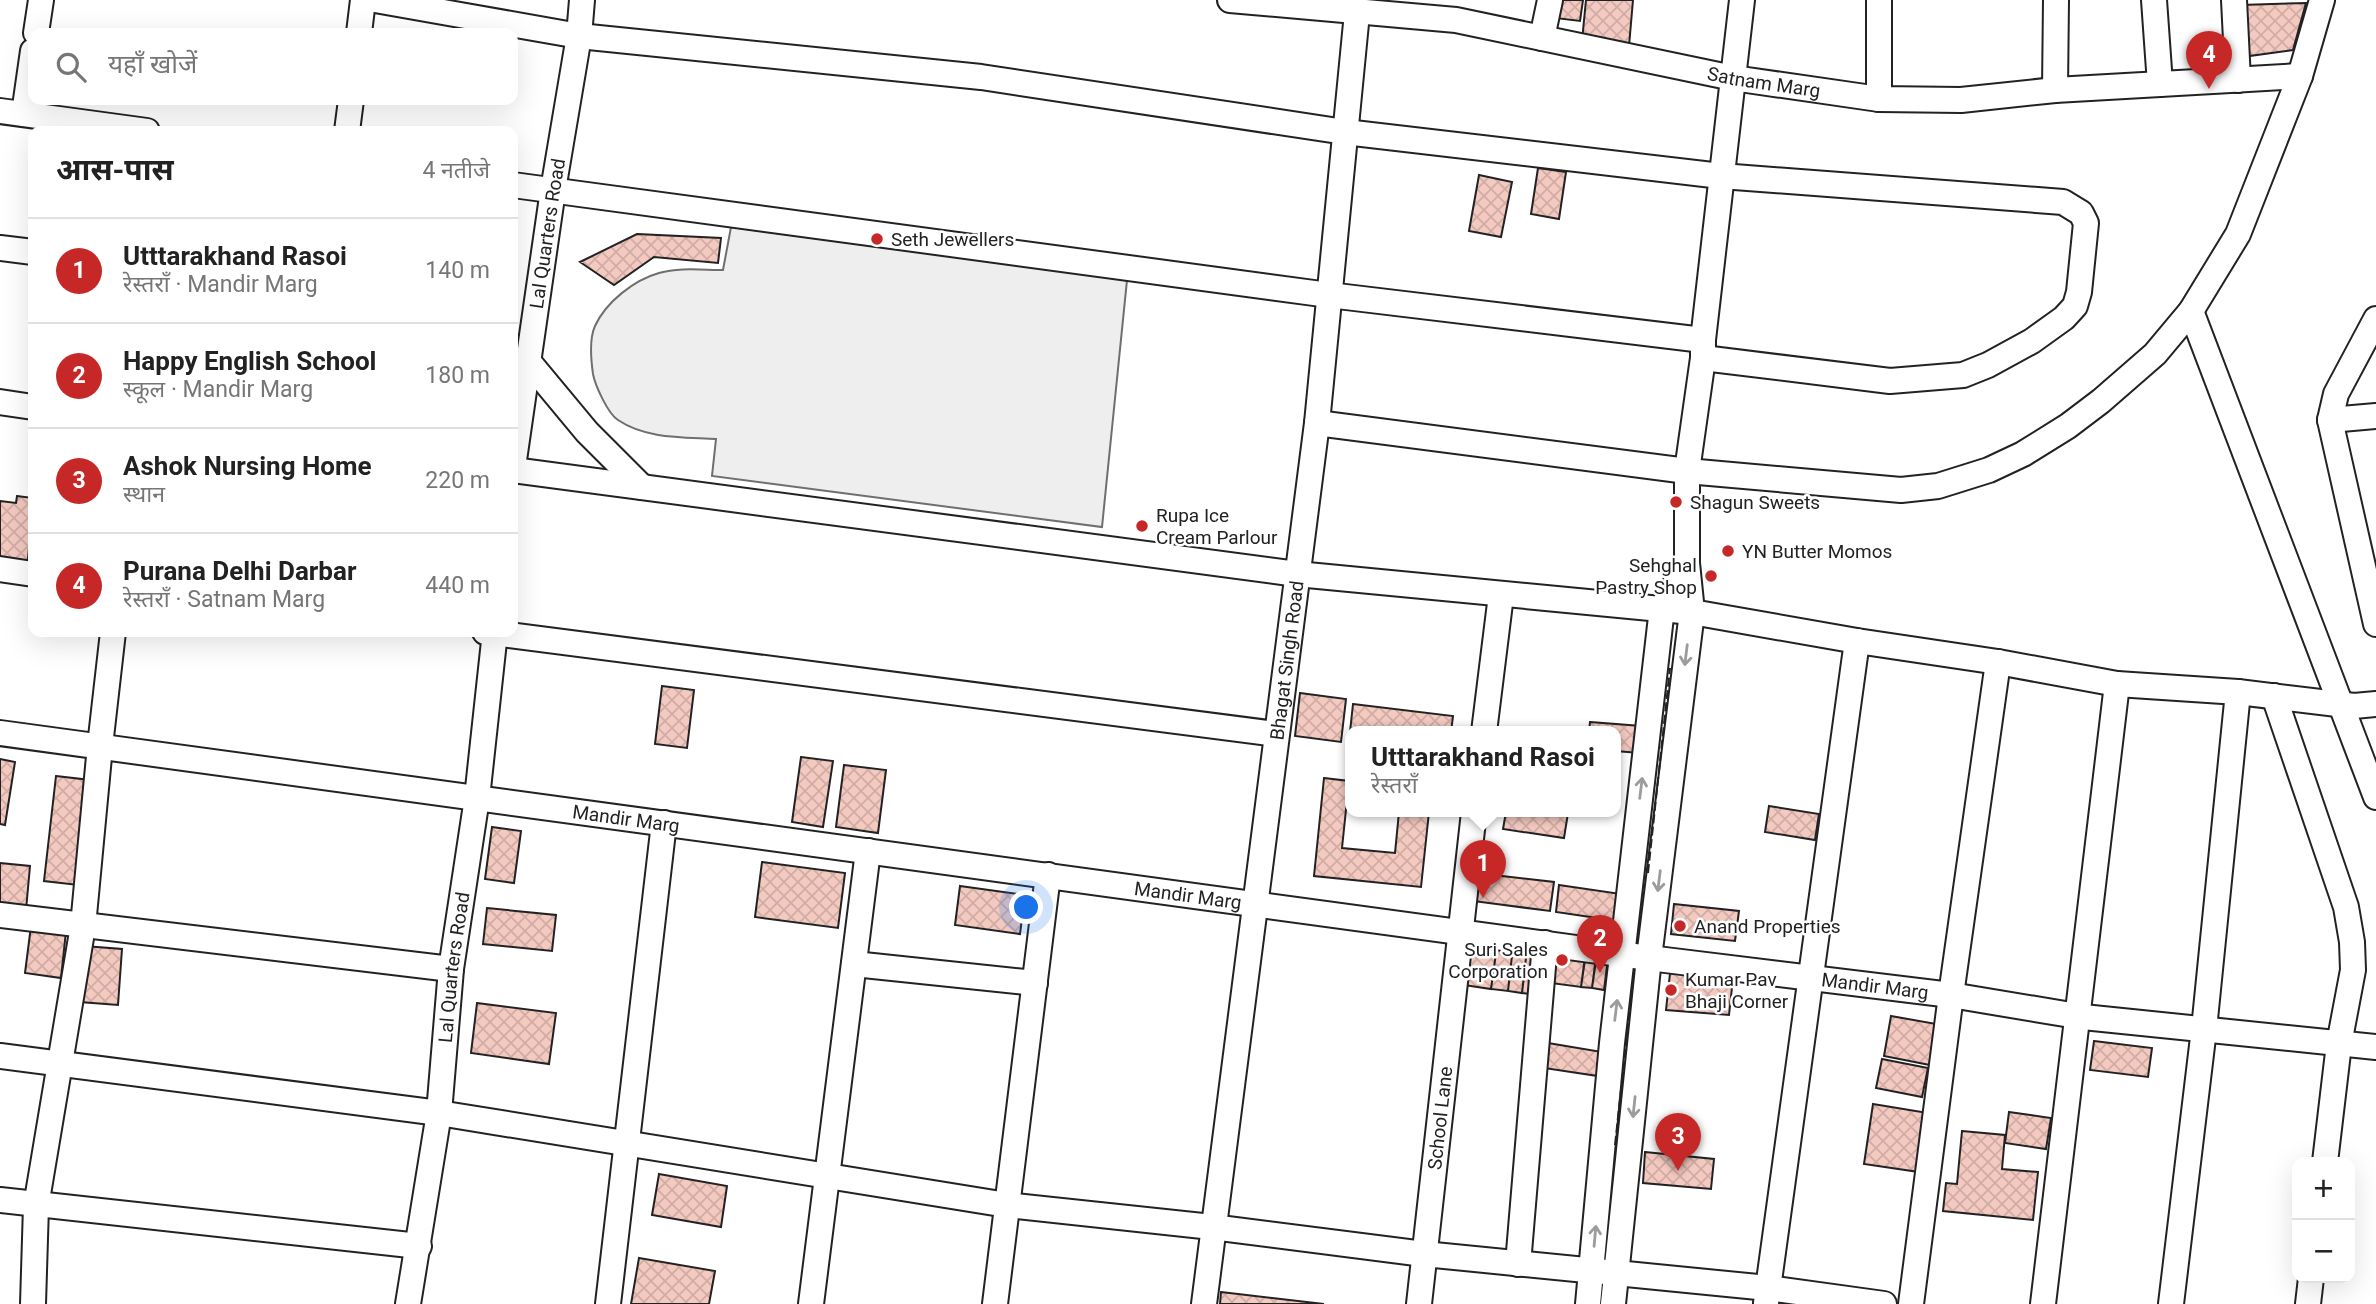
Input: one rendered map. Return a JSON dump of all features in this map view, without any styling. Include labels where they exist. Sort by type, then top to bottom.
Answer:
[{"type":"street","points":[[37,28],[41,0]]},
{"type":"street","points":[[360,28],[363,0]]},
{"type":"street","points":[[375,0],[579,36],[981,77],[1345,132],[1721,176],[2063,202],[2081,213],[2086,223],[2079,292],[2075,306],[2064,318],[2032,341],[1963,375],[1890,381],[1703,349],[1329,295],[518,186]]},
{"type":"street","name":"Satnam Marg","points":[[1230,0],[1357,13],[1384,7],[1733,78],[1879,99],[1961,100],[2055,90],[2300,76]]},
{"type":"street","points":[[1542,38],[1550,0]]},
{"type":"street","points":[[1613,1304],[1650,958],[1692,612],[1687,563],[1688,471],[1742,0]]},
{"type":"street","points":[[1879,0],[1879,99]]},
{"type":"street","points":[[2055,90],[2056,0]]},
{"type":"street","points":[[2154,0],[2160,84]]},
{"type":"street","points":[[2234,0],[2238,80]]},
{"type":"street","points":[[1317,423],[1688,471],[1901,490],[1938,486],[1989,470],[2023,454],[2090,410],[2155,354],[2191,311],[2238,234],[2300,76],[2322,0]]},
{"type":"street","name":"Lal Quarters Road","points":[[518,432],[528,361],[524,311],[553,190],[579,36],[581,1]]},
{"type":"street","name":"Bhagat Singh Road","points":[[1204,1304],[1317,423],[1357,13]]},
{"type":"street","points":[[28,66],[12,112],[111,126]]},
{"type":"street","points":[[348,126],[350,105]]},
{"type":"street","points":[[0,248],[28,251]]},
{"type":"street","points":[[2191,311],[2376,797]]},
{"type":"street","points":[[2376,320],[2336,394],[2330,420],[2368,554],[2376,624]]},
{"type":"street","points":[[528,361],[587,432],[642,487]]},
{"type":"street","points":[[0,402],[28,406]]},
{"type":"street","points":[[2330,420],[2376,416]]},
{"type":"street","points":[[518,469],[1297,574],[1692,612],[2117,684],[2238,691],[2340,705],[2376,704]]},
{"type":"street","points":[[1588,1304],[1622,953],[1662,608],[1687,563]]},
{"type":"street","points":[[0,569],[28,573]]},
{"type":"street","points":[[1485,726],[1501,595]]},
{"type":"street","points":[[518,636],[1276,734]]},
{"type":"street","points":[[33,1304],[36,1206],[83,926],[112,637]]},
{"type":"street","name":"Lal Quarters Road","points":[[408,1304],[439,1113],[451,970],[477,798],[491,637]]},
{"type":"street","points":[[1767,1296],[1857,641]]},
{"type":"street","points":[[1911,1304],[1998,662]]},
{"type":"street","points":[[2043,1304],[2117,684]]},
{"type":"street","points":[[2171,1304],[2204,1029],[2238,691]]},
{"type":"street","points":[[2274,696],[2346,907],[2352,942],[2353,970],[2339,1044],[2326,1157]]},
{"type":"street","name":"Mandir Marg","points":[[0,733],[1650,958],[1951,995],[2078,1016],[2376,1047]]},
{"type":"street","name":"School Lane","points":[[1419,1304],[1473,817]]},
{"type":"street","points":[[608,1304],[664,823]]},
{"type":"street","points":[[811,1304],[869,850]]},
{"type":"street","points":[[995,1304],[1048,875]]},
{"type":"street","points":[[0,915],[451,970]]},
{"type":"street","points":[[1518,1264],[1545,943]]},
{"type":"street","points":[[854,964],[1035,984]]},
{"type":"street","points":[[0,1056],[439,1113],[1007,1205],[1424,1254],[1617,1272],[1767,1296],[1884,1304]]},
{"type":"street","points":[[0,1200],[419,1246]]},
{"type":"street","points":[[2308,1304],[2310,1283]]},
{"type":"shaded area","points":[[731,227],[1127,280],[1102,527],[712,476],[716,439],[653,434],[640,431],[614,417],[602,399],[593,374],[592,337],[600,317],[622,293],[650,276],[675,270],[723,270]]},
{"type":"building","points":[[1557,0],[1583,0],[1580,21],[1555,18]]},
{"type":"building","points":[[1586,0],[1633,0],[1629,46],[1582,41]]},
{"type":"building","points":[[2306,3],[2293,50],[2242,57],[2241,5]]},
{"type":"building","points":[[1538,168],[1566,172],[1559,219],[1531,214]]},
{"type":"building","points":[[1479,175],[1512,182],[1501,237],[1469,231]]},
{"type":"building","points":[[637,234],[721,238],[718,263],[654,257],[614,285],[580,262]]},
{"type":"building","points":[[17,496],[28,497],[27,571],[0,568],[0,501],[16,503]]},
{"type":"building","points":[[662,686],[694,690],[687,748],[655,744]]},
{"type":"building","points":[[1300,693],[1346,699],[1341,742],[1295,736]]},
{"type":"building","points":[[1353,704],[1453,716],[1452,726],[1351,726]]},
{"type":"building","points":[[1590,722],[1641,726],[1639,753],[1621,751],[1621,726],[1590,726]]},
{"type":"building","points":[[801,757],[833,761],[823,827],[792,822]]},
{"type":"building","points":[[0,759],[15,762],[5,825],[0,824]]},
{"type":"building","points":[[844,765],[886,770],[878,833],[836,827]]},
{"type":"building","points":[[56,776],[90,780],[78,885],[44,881]]},
{"type":"building","points":[[1324,778],[1345,781],[1342,848],[1395,853],[1399,817],[1428,817],[1421,887],[1314,876]]},
{"type":"building","points":[[1769,806],[1819,814],[1815,840],[1765,832]]},
{"type":"building","points":[[1505,817],[1567,817],[1564,838],[1503,829]]},
{"type":"building","points":[[492,827],[521,831],[514,883],[485,879]]},
{"type":"building","points":[[762,862],[845,873],[838,928],[755,917]]},
{"type":"building","points":[[0,863],[30,866],[26,910],[0,907]]},
{"type":"building","points":[[1476,873],[1554,882],[1550,911],[1473,901]]},
{"type":"building","points":[[1559,885],[1621,894],[1618,921],[1556,912]]},
{"type":"building","points":[[960,886],[1025,895],[1020,934],[955,925]]},
{"type":"building","points":[[1674,904],[1739,911],[1735,941],[1671,934]]},
{"type":"building","points":[[487,908],[556,915],[552,951],[483,944]]},
{"type":"building","points":[[31,926],[66,931],[61,978],[25,973]]},
{"type":"building","points":[[1463,941],[1497,946],[1491,989],[1457,984]]},
{"type":"building","points":[[84,946],[122,949],[118,1005],[80,1002]]},
{"type":"building","points":[[1497,946],[1513,947],[1508,991],[1491,989]]},
{"type":"building","points":[[1513,947],[1527,949],[1522,993],[1508,991]]},
{"type":"building","points":[[1527,949],[1542,951],[1536,995],[1522,993]]},
{"type":"building","points":[[1546,952],[1585,957],[1581,987],[1543,982]]},
{"type":"building","points":[[1586,953],[1597,954],[1592,988],[1581,987]]},
{"type":"building","points":[[1596,957],[1608,958],[1604,990],[1592,988]]},
{"type":"building","points":[[1596,957],[1608,958],[1604,990],[1592,988]]},
{"type":"building","points":[[1671,964],[1734,969],[1729,1015],[1666,1010]]},
{"type":"building","points":[[477,1003],[556,1013],[549,1064],[471,1053]]},
{"type":"building","points":[[1891,1016],[1942,1025],[1935,1066],[1884,1056]]},
{"type":"building","points":[[2094,1041],[2152,1048],[2148,1077],[2090,1070]]},
{"type":"building","points":[[1548,1043],[1602,1052],[1598,1076],[1544,1068]]},
{"type":"building","points":[[1882,1059],[1928,1068],[1922,1097],[1876,1088]]},
{"type":"building","points":[[1873,1104],[1928,1113],[1919,1172],[1864,1164]]},
{"type":"building","points":[[2009,1112],[2051,1118],[2046,1149],[2005,1143]]},
{"type":"building","points":[[1962,1131],[2005,1135],[2002,1169],[2038,1172],[2033,1220],[1943,1211],[1946,1183],[1957,1184]]},
{"type":"building","points":[[1645,1152],[1714,1159],[1711,1189],[1643,1183]]},
{"type":"building","points":[[659,1174],[727,1186],[721,1227],[652,1215]]},
{"type":"building","points":[[639,1258],[715,1271],[709,1304],[631,1304]]},
{"type":"building","points":[[1221,1292],[1324,1304],[1220,1304]]},
{"type":"fence","points":[[1648,873],[1670,668]]},
{"type":"fence","points":[[1615,1145],[1632,989]]},
{"type":"place","name":"Purana Delhi Darbar","points":[[2209,89]]},
{"type":"place","name":"Seth Jewellers","points":[[877,239]]},
{"type":"place","name":"Shagun Sweets","points":[[1676,502]]},
{"type":"place","name":"Rupa Ice Cream Parlour","points":[[1142,526]]},
{"type":"place","name":"YN Butter Momos","points":[[1728,551]]},
{"type":"place","name":"Sehghal Pastry Shop","points":[[1711,576]]},
{"type":"place","name":"Utttarakhand Rasoi","points":[[1483,898]]},
{"type":"place","name":"Anand Properties","points":[[1680,926]]},
{"type":"place","name":"Suri Sales Corporation","points":[[1562,960]]},
{"type":"place","name":"Happy English School","points":[[1600,973]]},
{"type":"place","name":"Kumar Pav Bhaji Corner","points":[[1671,990]]},
{"type":"place","name":"Ashok Nursing Home","points":[[1678,1171]]}]
